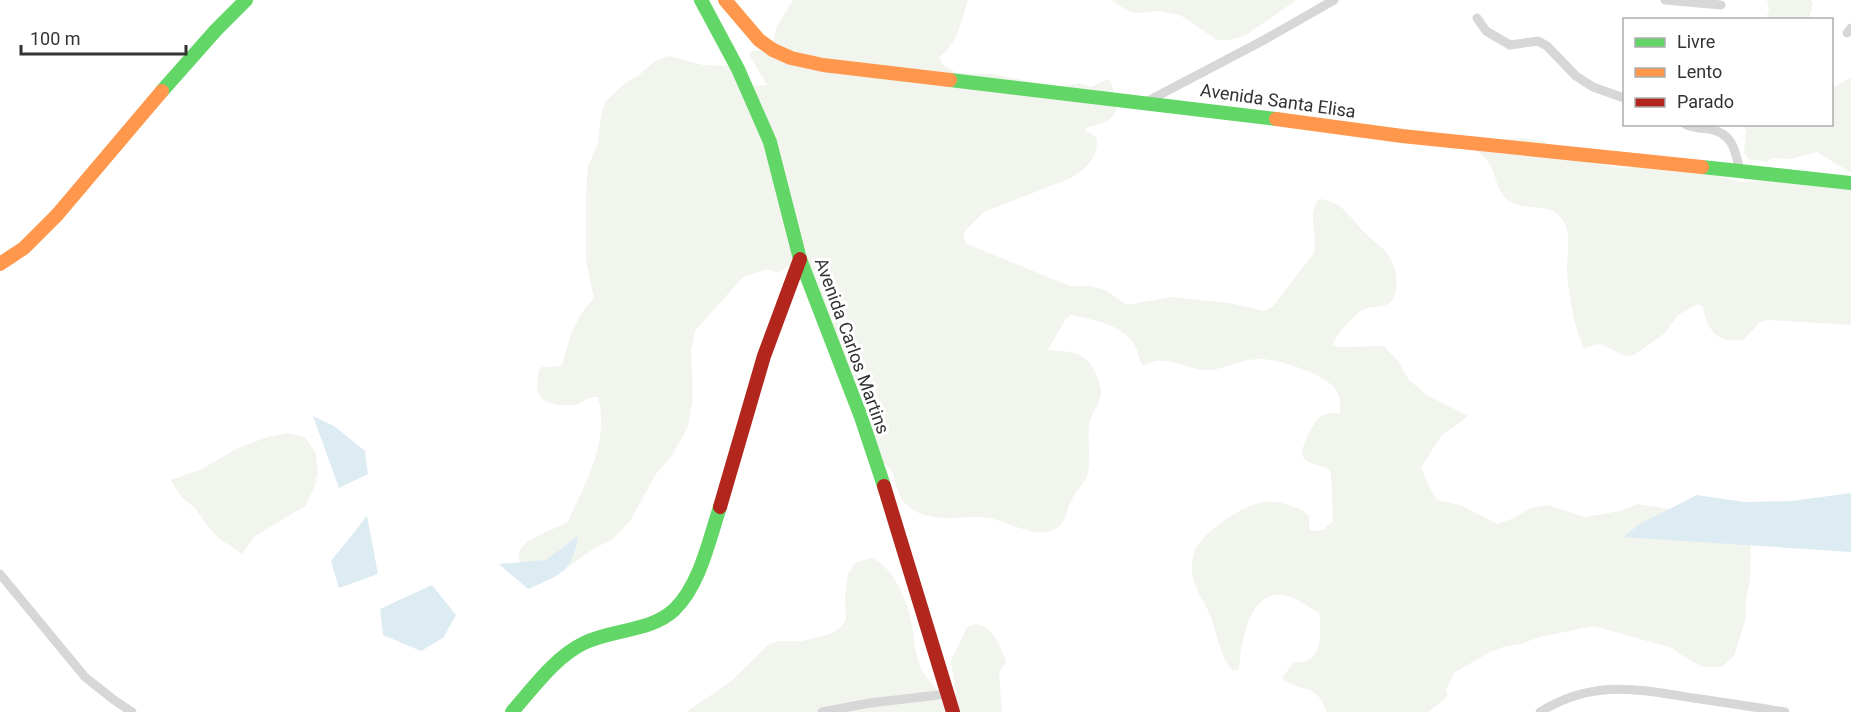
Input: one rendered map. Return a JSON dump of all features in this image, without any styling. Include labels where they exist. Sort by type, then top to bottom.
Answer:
[{"type":"street","points":[[0,264],[24,248],[57,215],[157,96],[246,0]]},
{"type":"street","name":"Avenida Carlos Martins","points":[[700,0],[738,69],[770,142],[800,259],[861,417],[899,532],[953,712]]},
{"type":"street","name":"Avenida Santa Elisa","points":[[724,0],[772,50],[801,61],[1146,102],[1402,136],[1851,183]]},
{"type":"street","points":[[1146,102],[1334,0]]},
{"type":"street","points":[[1665,0],[1721,5]]},
{"type":"street","points":[[1477,18],[1486,32],[1510,45],[1538,41],[1547,46],[1576,76],[1593,87],[1623,98]]},
{"type":"street","points":[[1695,126],[1716,130],[1728,137],[1734,146],[1740,171]]},
{"type":"street","points":[[512,712],[561,661],[581,645],[600,637],[662,620],[680,604],[688,592],[718,512],[760,367],[800,259]]},
{"type":"street","points":[[0,574],[85,677],[132,712]]},
{"type":"street","points":[[1540,712],[1570,697],[1614,688],[1629,688],[1740,709],[1785,712]]},
{"type":"street","points":[[822,712],[870,703],[947,694]]},
{"type":"shaded area","points":[[793,0],[968,0],[955,39],[939,57],[942,64],[956,73],[993,74],[1056,87],[1079,83],[1091,87],[1108,79],[1115,97],[1116,111],[1105,122],[1086,128],[1086,131],[1096,137],[1097,144],[1094,156],[1082,171],[1071,178],[984,212],[965,231],[963,238],[967,244],[1070,286],[1090,286],[1105,290],[1127,305],[1171,297],[1229,303],[1264,311],[1273,306],[1314,253],[1313,211],[1319,199],[1340,206],[1386,252],[1395,268],[1397,282],[1395,294],[1390,303],[1362,310],[1342,329],[1333,345],[1340,347],[1384,346],[1398,361],[1409,380],[1427,395],[1468,416],[1442,436],[1421,467],[1437,500],[1460,505],[1498,524],[1530,508],[1548,505],[1585,517],[1620,511],[1637,504],[1708,515],[1751,539],[1746,618],[1734,656],[1722,667],[1703,667],[1672,648],[1594,626],[1539,637],[1488,653],[1454,673],[1444,700],[1428,712],[1327,712],[1318,696],[1313,692],[1282,678],[1293,663],[1308,660],[1316,651],[1320,638],[1319,613],[1290,597],[1276,595],[1265,598],[1250,617],[1242,644],[1239,669],[1233,671],[1222,653],[1212,620],[1194,583],[1192,566],[1196,548],[1211,530],[1254,504],[1275,502],[1300,509],[1309,516],[1309,529],[1312,531],[1323,530],[1333,521],[1331,472],[1325,467],[1306,460],[1302,453],[1315,423],[1326,414],[1340,413],[1339,396],[1331,385],[1301,368],[1266,359],[1252,359],[1209,370],[1200,370],[1168,361],[1152,362],[1143,366],[1134,344],[1122,332],[1106,324],[1071,315],[1065,320],[1048,350],[1072,352],[1085,358],[1094,370],[1101,392],[1089,426],[1087,476],[1072,499],[1061,524],[1047,532],[1039,532],[989,518],[927,516],[908,506],[903,500],[892,472],[882,462],[870,420],[807,261],[793,264],[777,273],[768,269],[743,277],[695,331],[691,350],[693,396],[688,427],[672,455],[656,474],[630,521],[613,539],[593,549],[554,577],[524,574],[519,559],[520,550],[534,538],[567,523],[594,462],[601,430],[598,397],[589,398],[574,405],[553,404],[542,398],[537,389],[537,383],[540,368],[562,365],[577,321],[594,298],[586,260],[586,192],[588,167],[598,143],[605,102],[624,84],[655,61],[669,56],[703,65],[730,66],[749,86],[767,85],[749,54],[752,51],[767,51],[772,46],[777,26]]},
{"type":"shaded area","points":[[1111,0],[1297,0],[1244,36],[1217,40],[1180,15],[1157,11],[1137,13],[1128,11]]},
{"type":"shaded area","points":[[1767,0],[1811,0],[1813,4],[1809,18],[1766,18],[1769,9]]},
{"type":"shaded area","points":[[1851,77],[1851,173],[1817,152],[1791,159],[1772,158],[1766,162],[1748,159],[1744,153],[1746,131],[1743,126],[1833,126],[1833,85],[1836,86]]},
{"type":"shaded area","points":[[1523,138],[1542,141],[1570,156],[1618,168],[1659,166],[1701,172],[1741,182],[1767,179],[1771,183],[1803,177],[1851,184],[1851,325],[1768,320],[1760,322],[1743,340],[1733,340],[1715,334],[1707,322],[1702,306],[1698,304],[1678,315],[1664,334],[1634,355],[1625,356],[1601,344],[1585,349],[1578,332],[1570,299],[1567,269],[1568,237],[1562,219],[1550,210],[1522,206],[1504,197],[1489,163],[1472,147],[1477,143]]},
{"type":"shaded area","points":[[313,416],[334,426],[365,451],[368,474],[339,488]]},
{"type":"shaded area","points":[[287,433],[305,437],[316,454],[318,471],[314,489],[305,506],[255,536],[242,554],[217,537],[195,508],[181,497],[171,480],[202,469],[236,449],[267,437]]},
{"type":"shaded area","points":[[1851,493],[1851,552],[1623,537],[1640,524],[1697,495],[1744,502],[1792,501]]},
{"type":"shaded area","points":[[367,516],[378,574],[339,588],[331,561]]},
{"type":"shaded area","points":[[578,536],[572,558],[563,571],[528,589],[499,564],[546,560]]},
{"type":"shaded area","points":[[872,558],[886,568],[898,584],[909,611],[919,662],[927,677],[941,693],[952,698],[956,695],[951,661],[967,627],[974,624],[981,625],[992,634],[1006,662],[999,673],[1002,712],[686,712],[730,682],[769,644],[780,641],[803,641],[833,633],[841,627],[846,620],[845,594],[848,574],[856,562]]},
{"type":"shaded area","points":[[432,585],[456,615],[443,638],[421,651],[383,635],[380,609]]},
{"type":"traffic: fast","points":[[162,91],[246,0]]},
{"type":"traffic: fast","points":[[701,0],[738,69],[770,142],[800,259],[861,417],[884,486]]},
{"type":"traffic: fast","points":[[950,80],[1276,119]]},
{"type":"traffic: fast","points":[[1702,167],[1851,183]]},
{"type":"traffic: fast","points":[[512,712],[545,674],[573,649],[595,638],[654,622],[674,610],[691,588],[697,575],[720,507]]},
{"type":"traffic: slow","points":[[725,0],[759,40],[773,50],[791,58],[823,65],[950,80]]},
{"type":"traffic: slow","points":[[0,264],[24,248],[57,215],[162,91]]},
{"type":"traffic: slow","points":[[1276,119],[1402,136],[1702,167]]},
{"type":"traffic: jam","points":[[720,507],[764,356],[800,259]]},
{"type":"traffic: jam","points":[[884,486],[953,712]]}]
